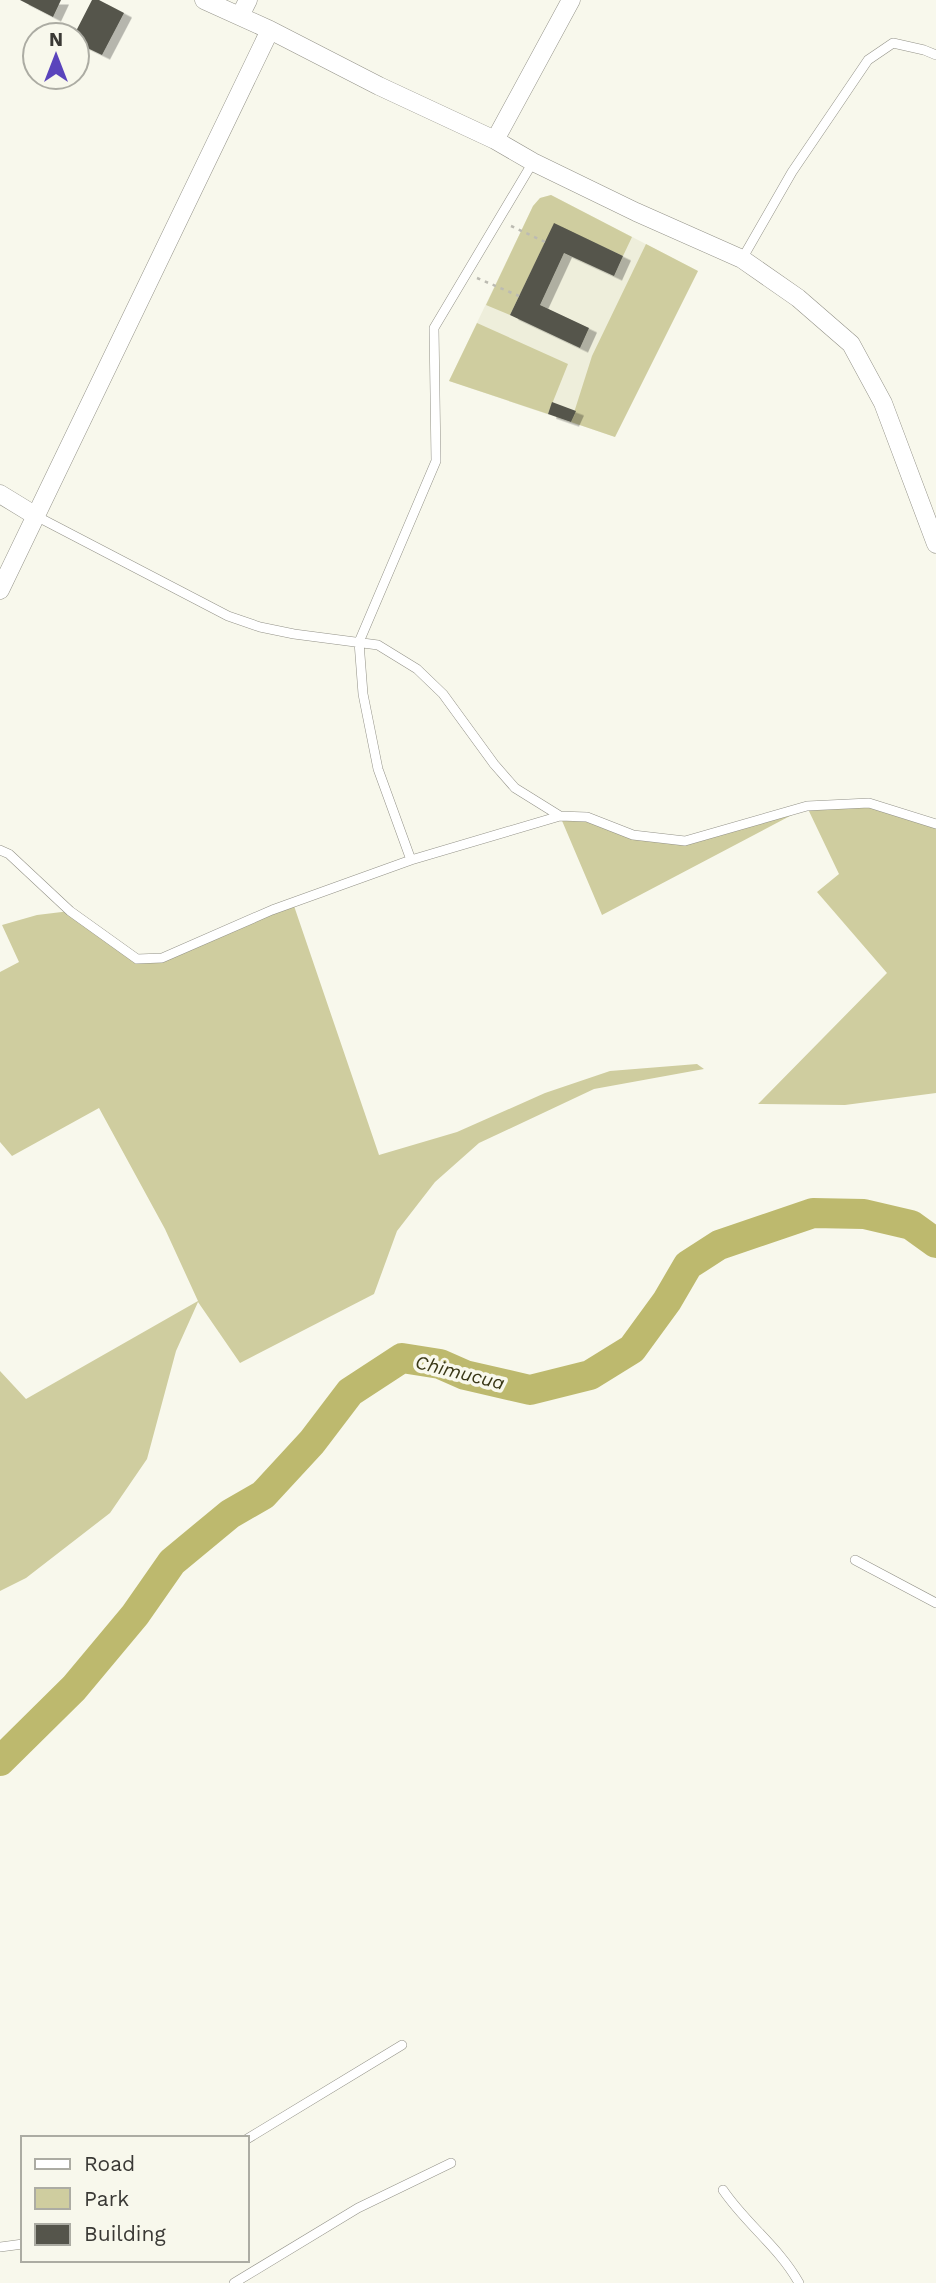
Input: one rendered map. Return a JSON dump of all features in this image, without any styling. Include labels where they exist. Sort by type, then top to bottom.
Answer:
[{"type":"street","points":[[204,0],[244,8],[270,30],[379,86],[495,140],[533,162],[636,212],[743,259],[798,298],[851,344],[883,403],[936,544]]},
{"type":"street","points":[[495,140],[571,0]]},
{"type":"street","points":[[0,590],[270,30]]},
{"type":"street","points":[[0,494],[36,516]]},
{"type":"lane","points":[[743,259],[792,172],[868,61],[893,43],[903,43],[936,55]]},
{"type":"lane","points":[[411,860],[378,769],[363,694],[359,642],[436,461],[434,328],[533,162]]},
{"type":"lane","points":[[36,516],[228,616],[294,634],[378,645],[417,670],[443,694],[515,788],[560,816]]},
{"type":"lane","points":[[0,850],[9,854],[70,911],[137,959],[162,958],[272,910],[411,860],[560,816],[587,817],[633,835],[685,841],[807,806],[869,803],[936,824]]},
{"type":"lane","points":[[855,1560],[936,1603]]},
{"type":"lane","points":[[248,2138],[402,2045]]},
{"type":"lane","points":[[234,2283],[358,2208],[451,2163]]},
{"type":"lane","points":[[723,2190],[787,2262],[799,2283]]},
{"type":"lane","points":[[0,2247],[21,2244]]},
{"type":"path","points":[[499,220],[545,242]]},
{"type":"path","points":[[466,273],[519,296]]},
{"type":"shaded area","points":[[551,195],[698,271],[615,437],[449,381],[533,206],[540,198]]},
{"type":"green space","points":[[551,195],[632,237],[623,256],[554,224],[510,315],[486,305],[533,206],[540,198]]},
{"type":"green space","points":[[646,244],[698,271],[615,437],[571,422],[592,356]]},
{"type":"green space","points":[[477,323],[568,364],[548,414],[449,381]]},
{"type":"green space","points":[[869,803],[936,827],[936,1093],[845,1105],[758,1104],[887,973],[817,892],[839,874],[807,807],[602,915],[560,816],[587,817],[633,835],[685,841],[807,806]]},
{"type":"green space","points":[[293,903],[379,1155],[457,1132],[545,1093],[610,1071],[697,1064],[704,1069],[594,1089],[479,1143],[435,1182],[397,1231],[374,1294],[240,1363],[198,1302],[176,1351],[147,1459],[110,1513],[26,1578],[0,1591],[0,1371],[26,1399],[198,1301],[165,1229],[99,1108],[12,1156],[0,1142],[0,972],[19,962],[2,925],[37,915],[70,911],[137,959],[162,958]]},
{"type":"building","points":[[20,0],[61,0],[53,17]]},
{"type":"building","points":[[92,0],[99,0],[124,13],[102,55],[91,50],[91,21],[81,21]]},
{"type":"building","points":[[554,223],[623,256],[614,276],[564,253],[540,305],[589,328],[580,348],[510,315]]},
{"type":"building","points":[[552,402],[576,411],[571,422],[548,414]]},
{"type":"waterway","name":"Chimucua","points":[[0,1761],[74,1688],[135,1615],[172,1562],[230,1514],[263,1495],[312,1442],[350,1392],[402,1358],[440,1364],[465,1375],[530,1390],[590,1375],[632,1349],[667,1301],[688,1265],[719,1245],[813,1213],[864,1214],[911,1225],[936,1243]]}]
